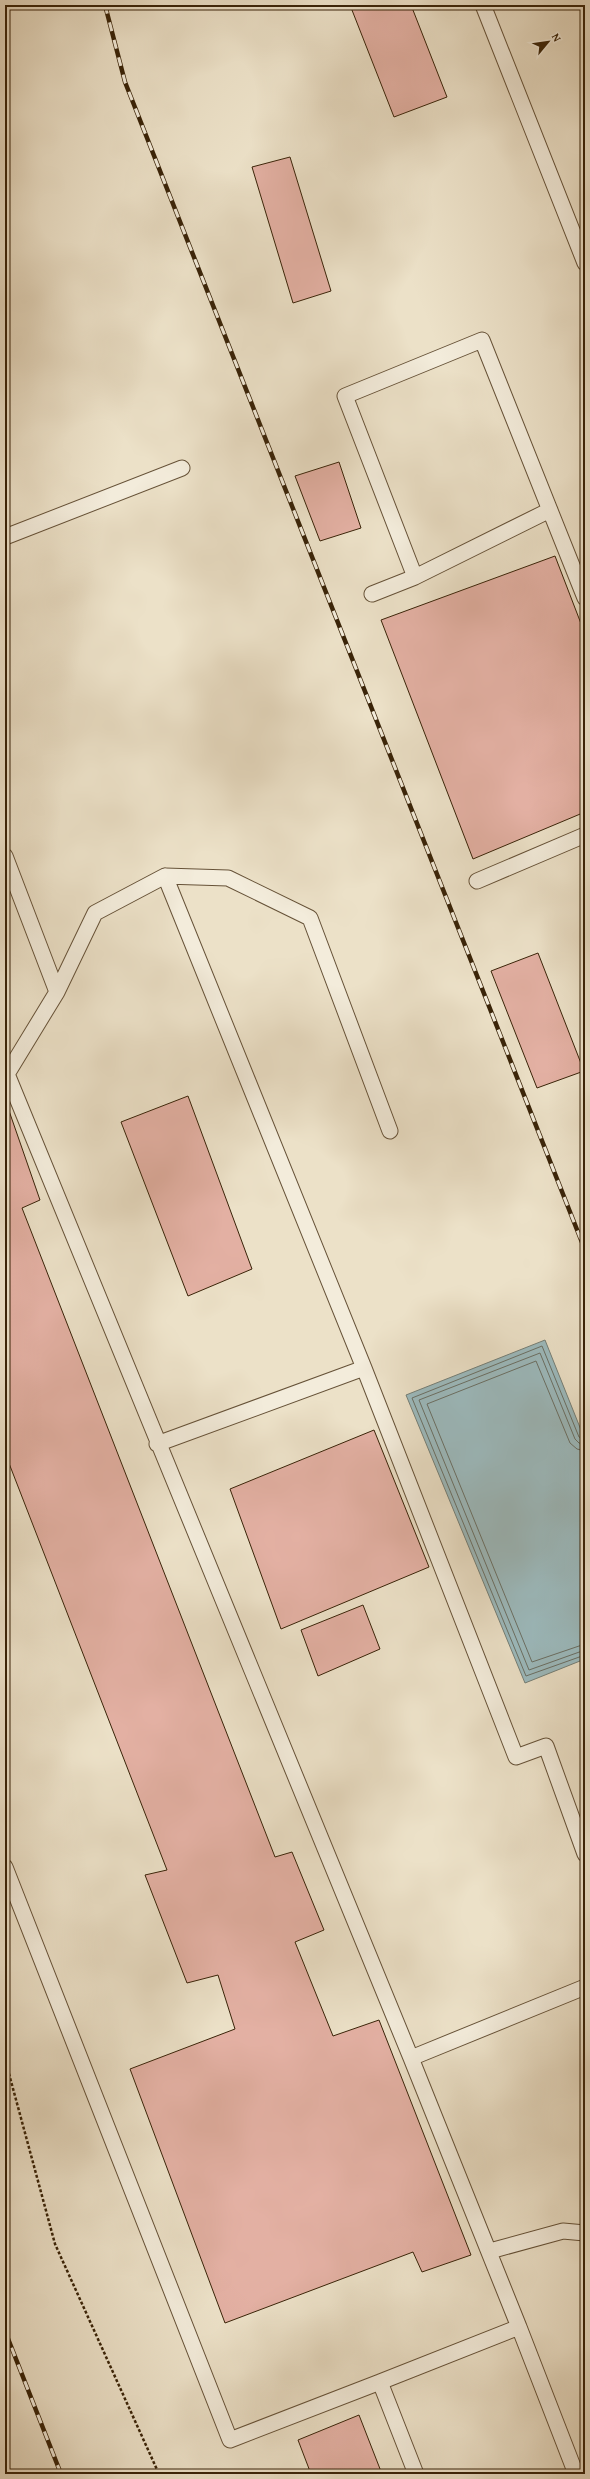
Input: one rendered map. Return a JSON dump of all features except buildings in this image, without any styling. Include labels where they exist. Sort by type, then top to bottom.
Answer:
[{"type":"lane","points":[[483,5],[585,263]]},
{"type":"lane","points":[[414,577],[345,396],[482,340],[585,598]]},
{"type":"lane","points":[[5,536],[182,468]]},
{"type":"lane","points":[[372,594],[414,577],[550,510]]},
{"type":"lane","points":[[477,881],[585,835]]},
{"type":"lane","points":[[5,856],[57,992]]},
{"type":"lane","points":[[165,876],[364,1368],[516,1757],[546,1746],[585,1854]]},
{"type":"lane","points":[[390,1131],[310,918],[228,878],[165,876],[95,913],[57,992],[6,1072],[490,2251],[576,2474]]},
{"type":"lane","points":[[158,1444],[364,1368]]},
{"type":"lane","points":[[5,1867],[230,2440],[519,2327]]},
{"type":"lane","points":[[411,2058],[585,1987]]},
{"type":"lane","points":[[490,2251],[563,2231],[585,2233]]},
{"type":"lane","points":[[380,2382],[416,2474]]},
{"type":"path","points":[[5,2059],[55,2244],[159,2474]]},
{"type":"water","points":[[545,1340],[585,1440],[585,1659],[525,1683],[406,1395]]},
{"type":"railway","points":[[105,5],[125,82],[585,1250]]},
{"type":"railway","points":[[5,2331],[61,2474]]}]
